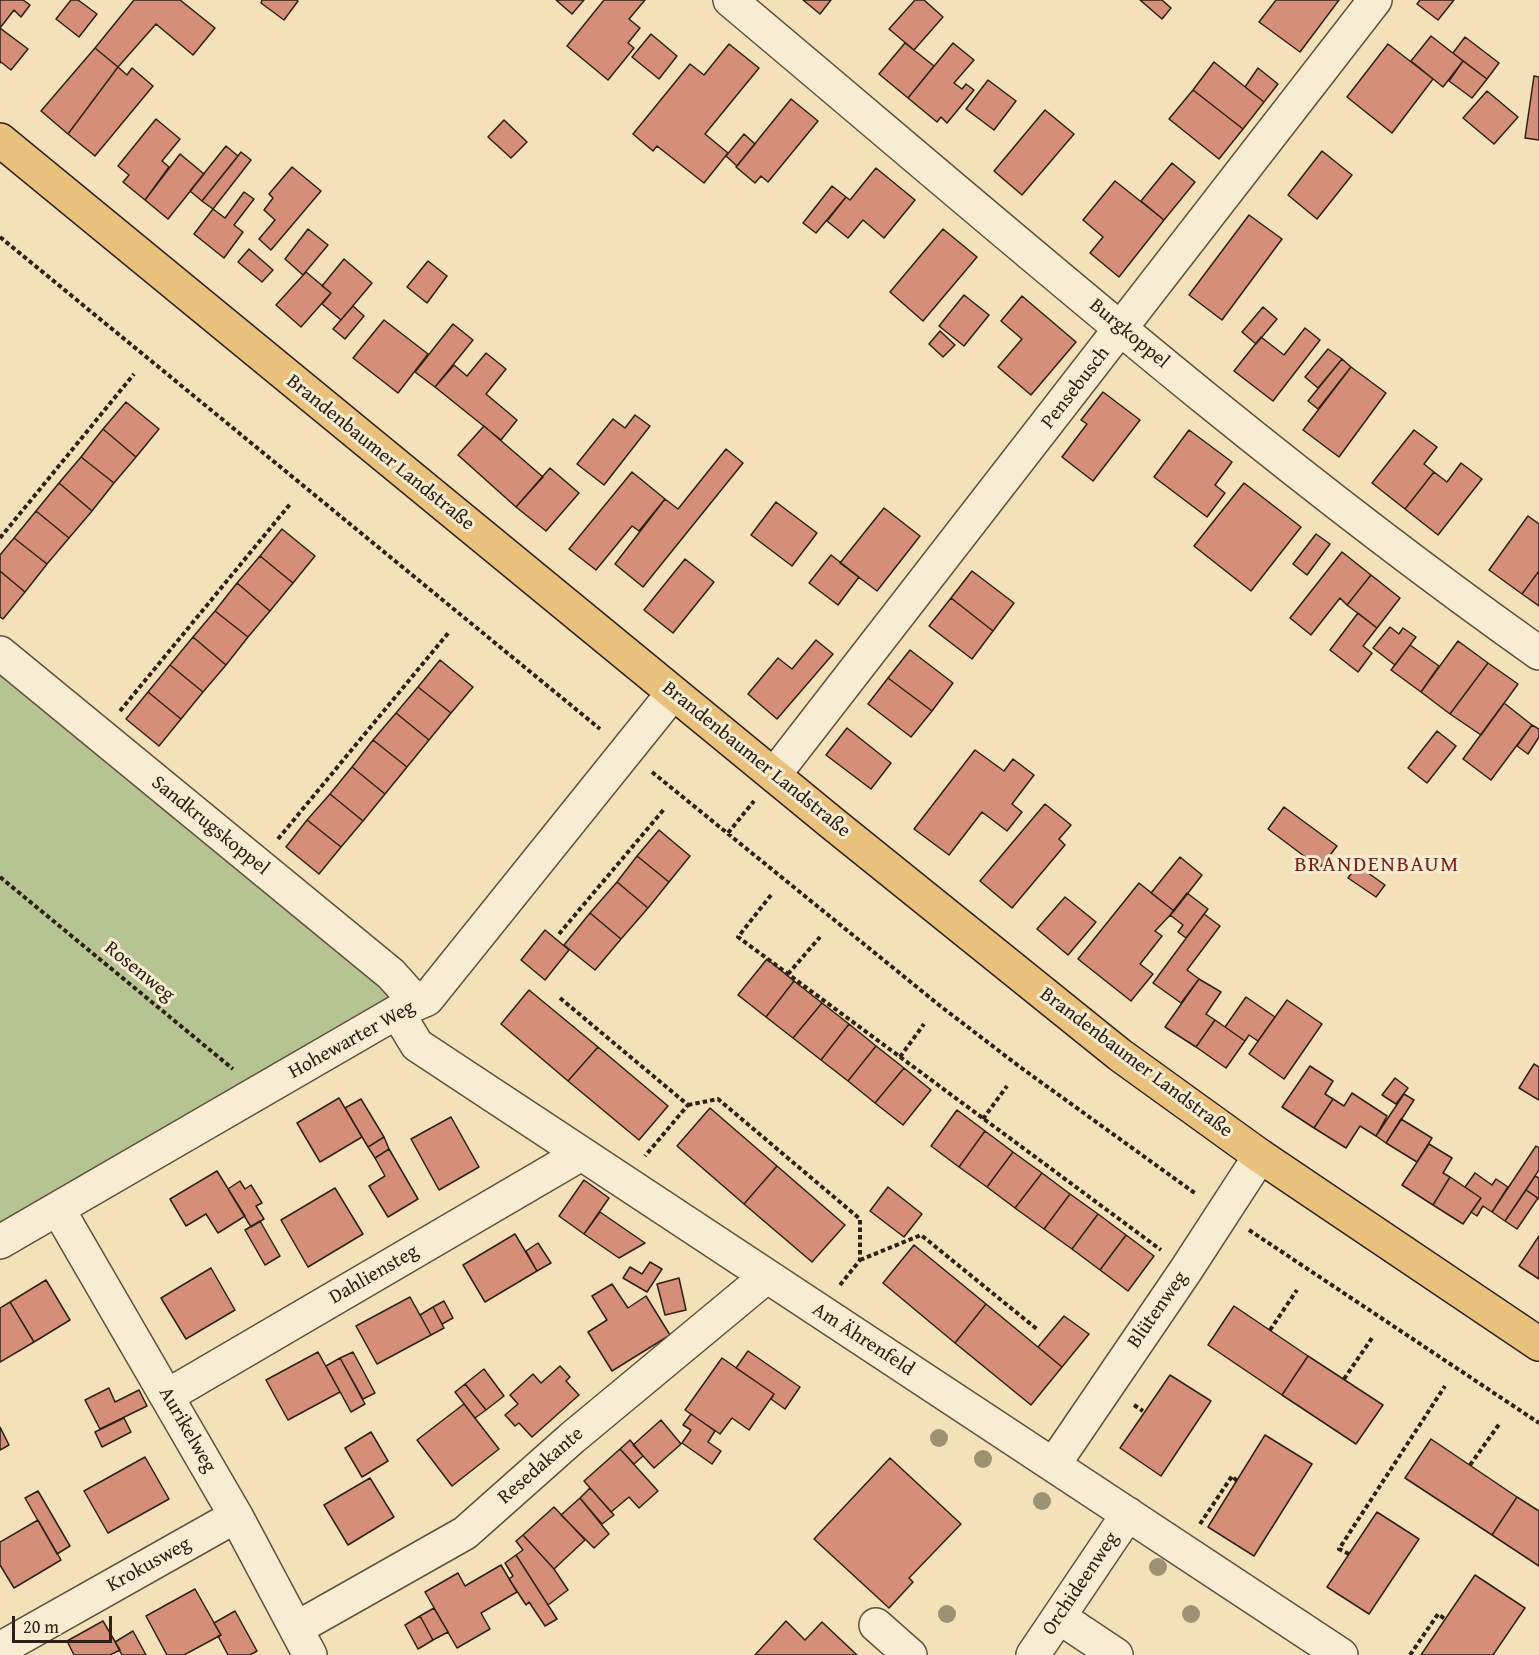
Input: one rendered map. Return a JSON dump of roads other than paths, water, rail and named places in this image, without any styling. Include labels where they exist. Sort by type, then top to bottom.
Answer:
[{"type":"main road","name":"Brandenbaumer Landstraße","points":[[0,140],[774,775],[1120,1055],[1260,1156],[1539,1344]]},
{"type":"street","name":"Burgkoppel","points":[[730,0],[1295,472],[1539,653]]},
{"type":"street","name":"Pensebusch","points":[[774,775],[1375,0]]},
{"type":"street","name":"Sandkrugskoppel","points":[[0,653],[391,974],[407,1008]]},
{"type":"street","name":"Hohewarter Weg","points":[[0,1242],[259,1091],[427,999],[674,693]]},
{"type":"street","name":"Am Ährenfeld","points":[[407,1008],[417,1045],[818,1312],[1054,1464],[1341,1655]]},
{"type":"street","name":"Dahliensteg","points":[[167,1396],[581,1154]]},
{"type":"street","name":"Blütenweg","points":[[1054,1464],[1186,1270],[1260,1156]]},
{"type":"street","name":"Aurikelweg","points":[[58,1209],[236,1516],[303,1641]]},
{"type":"street","name":"Resedakante","points":[[303,1641],[465,1533],[572,1438],[766,1277]]},
{"type":"street","name":"Orchideenweg","points":[[1033,1655],[1128,1514]]},
{"type":"street","name":"Krokusweg","points":[[0,1649],[236,1516]]},
{"type":"street","points":[[1059,1617],[1116,1655]]},
{"type":"street","points":[[876,1625],[910,1655]]},
{"type":"district","name":"BRANDENBAUM","points":[[1377,865]]}]
